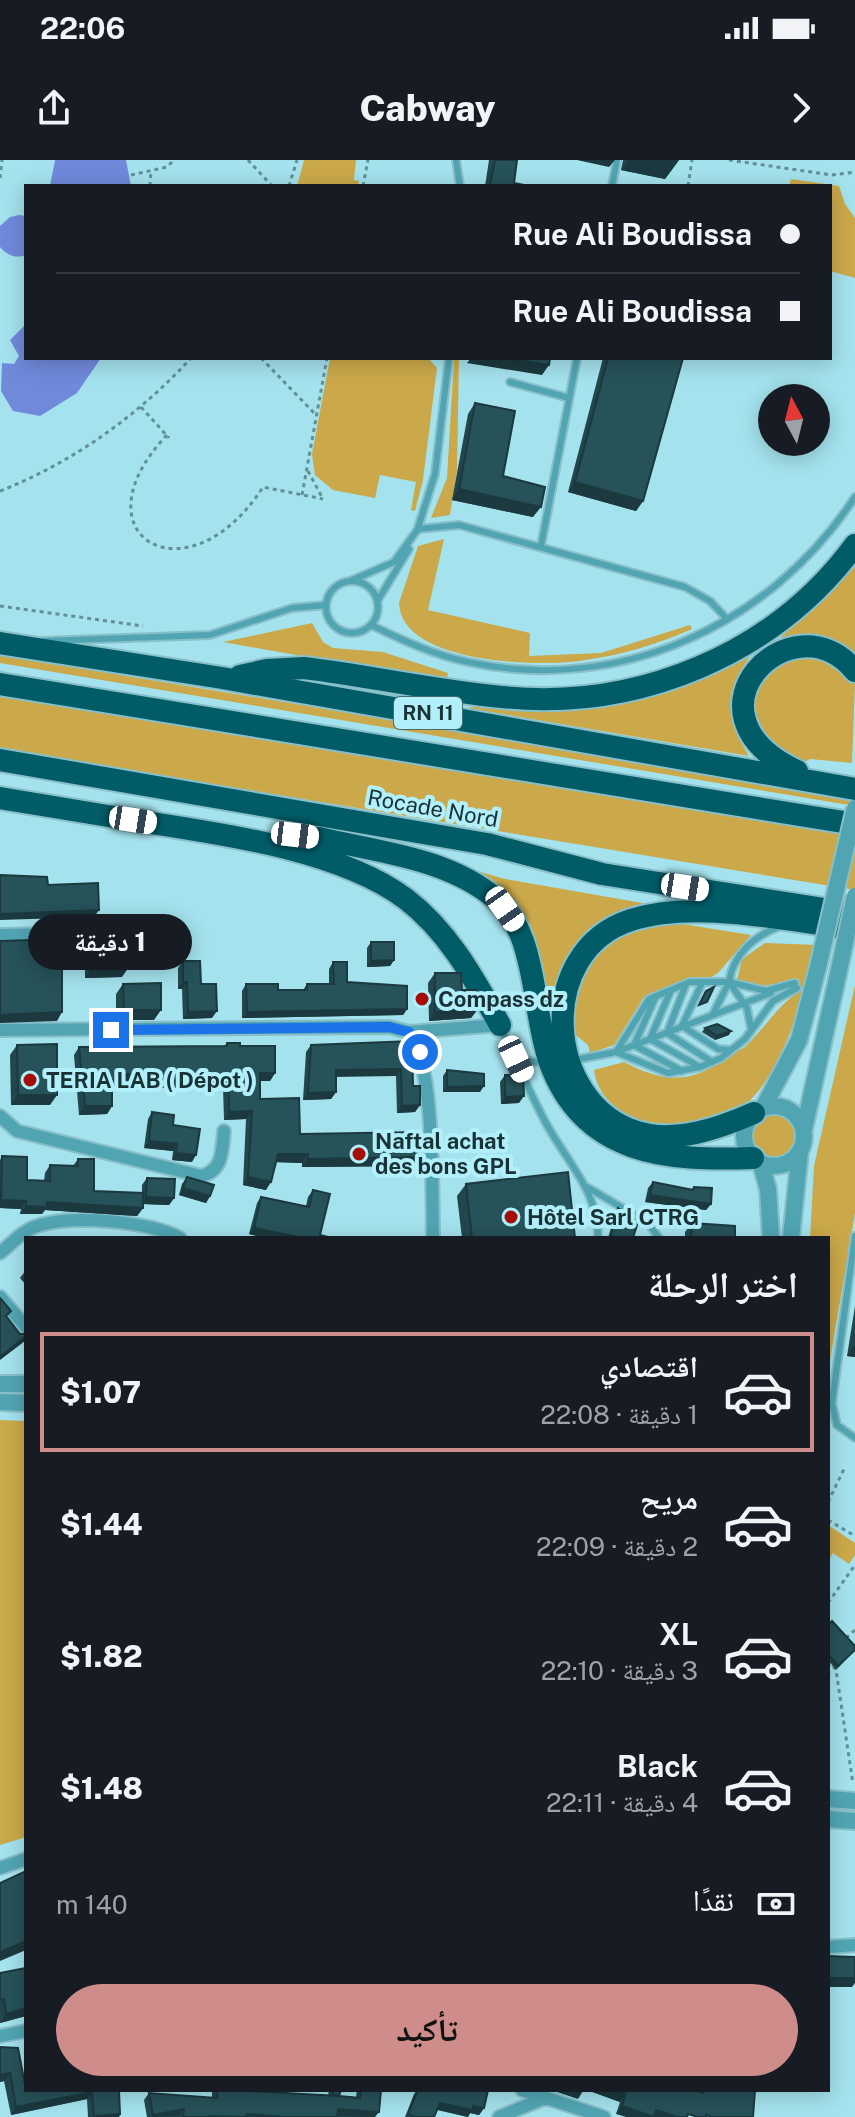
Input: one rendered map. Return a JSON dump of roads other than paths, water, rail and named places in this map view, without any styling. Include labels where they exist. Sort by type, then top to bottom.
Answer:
[{"type":"highway","points":[[222,678],[304,668],[533,699],[633,689],[696,671],[753,640],[804,601],[855,545]]},
{"type":"highway","name":"RN 11","points":[[4,643],[222,678],[847,788]]},
{"type":"highway","points":[[847,788],[797,772],[763,752],[745,725],[743,699],[747,683],[758,666],[785,651],[815,648],[844,661],[855,671]]},
{"type":"highway","name":"RN 11","points":[[0,684],[855,824]]},
{"type":"highway","name":"Rocade Nord","points":[[0,760],[487,844],[602,874],[851,925]]},
{"type":"highway","points":[[0,798],[272,845],[365,875],[404,898],[433,923],[454,949],[500,1025]]},
{"type":"highway","points":[[173,826],[478,854],[602,874]]},
{"type":"highway","points":[[319,838],[447,870],[496,899],[517,926],[524,943],[545,1047],[557,1079],[581,1113],[608,1136],[661,1157],[757,1161]]},
{"type":"highway","points":[[759,1110],[729,1124],[674,1135],[636,1132],[610,1118],[582,1091],[570,1069],[561,1029],[566,994],[576,969],[590,950],[615,927],[631,920],[695,913],[851,925]]},
{"type":"street","points":[[771,1236],[768,1189],[757,1161],[744,1140],[744,1130],[799,1040],[855,808]]},
{"type":"street","points":[[791,1236],[800,1152],[855,896]]},
{"type":"street","points":[[0,935],[109,933]]},
{"type":"street","points":[[0,1030],[389,1027],[409,1032],[500,1025]]},
{"type":"street","points":[[409,1032],[420,1052],[426,1088],[433,1236]]},
{"type":"street","points":[[759,1110],[784,1108],[794,1113],[804,1131]]},
{"type":"street","points":[[0,1116],[17,1131],[201,1176],[212,1173],[219,1164],[224,1131]]},
{"type":"street","points":[[757,1161],[783,1165],[800,1152]]},
{"type":"street","points":[[0,1253],[28,1230],[48,1223],[127,1222],[159,1228],[176,1236]]},
{"type":"street","points":[[0,1297],[24,1325]]},
{"type":"street","points":[[0,1384],[24,1384]]},
{"type":"street","points":[[0,1402],[24,1403]]},
{"type":"street","points":[[830,1799],[854,1794]]},
{"type":"street","points":[[830,1819],[855,1821]]},
{"type":"street","points":[[0,1868],[24,1860]]},
{"type":"street","points":[[830,1947],[855,1945]]},
{"type":"street","points":[[0,2036],[24,2031]]},
{"type":"street","points":[[528,2092],[604,2117]]},
{"type":"street","points":[[499,2117],[545,2098]]},
{"type":"lane","points":[[456,160],[460,184]]},
{"type":"lane","points":[[612,184],[617,160]]},
{"type":"lane","points":[[378,600],[418,529],[435,474],[449,360]]},
{"type":"lane","points":[[541,546],[577,360]]},
{"type":"lane","points":[[510,382],[569,398]]},
{"type":"lane","points":[[371,625],[455,659],[492,667],[543,670],[621,661],[692,638],[787,580],[822,544],[855,497]]},
{"type":"lane","points":[[350,581],[367,585],[378,600],[379,609],[371,625],[355,633],[338,628],[327,614],[326,605],[333,589],[350,581],[394,562],[418,529],[459,525],[685,587],[710,601],[727,619]]},
{"type":"lane","points":[[4,643],[210,635],[292,608],[326,605]]},
{"type":"lane","points":[[713,1014],[729,982],[731,970],[746,947],[770,930],[801,921]]},
{"type":"lane","points":[[729,982],[751,1018],[751,1031]]},
{"type":"lane","points":[[616,1052],[642,1007],[656,996],[686,984],[729,982],[766,991],[796,985]]},
{"type":"lane","points":[[682,1026],[702,983]]},
{"type":"lane","points":[[667,1033],[686,984]]},
{"type":"lane","points":[[574,1060],[616,1052],[796,985]]},
{"type":"lane","points":[[616,1052],[662,1072],[683,1072],[700,1067],[730,1050],[751,1031],[773,1001],[796,985]]},
{"type":"lane","points":[[650,1039],[671,990]]},
{"type":"lane","points":[[634,1045],[656,996]]},
{"type":"lane","points":[[500,1025],[547,1125],[587,1187],[597,1215],[598,1236]]},
{"type":"lane","points":[[682,1026],[718,1049],[730,1050]]},
{"type":"lane","points":[[667,1033],[712,1062]]},
{"type":"lane","points":[[650,1039],[700,1067]]},
{"type":"lane","points":[[634,1045],[683,1072]]},
{"type":"lane","points":[[516,1059],[537,1062]]},
{"type":"lane","points":[[587,1187],[648,1223],[658,1236]]},
{"type":"lane","points":[[833,1413],[835,1366],[855,1236]]},
{"type":"lane","points":[[830,1406],[839,1428],[855,1438]]},
{"type":"water","points":[[55,160],[126,160],[131,184],[50,184]]},
{"type":"water","points":[[24,216],[24,256],[8,254],[0,247],[0,226],[10,217]]},
{"type":"water","points":[[24,326],[24,360],[100,360],[77,393],[40,416],[13,411],[1,391],[2,363],[14,364],[19,356],[10,340]]},
{"type":"place","name":"Compass dz","points":[[422,999]]},
{"type":"place","name":"TERIA LAB ( Dépot )","points":[[30,1080]]},
{"type":"place","name":"Naftal achat des bons GPL","points":[[359,1154]]},
{"type":"place","name":"Hôtel Sarl CTRG","points":[[511,1217]]}]
